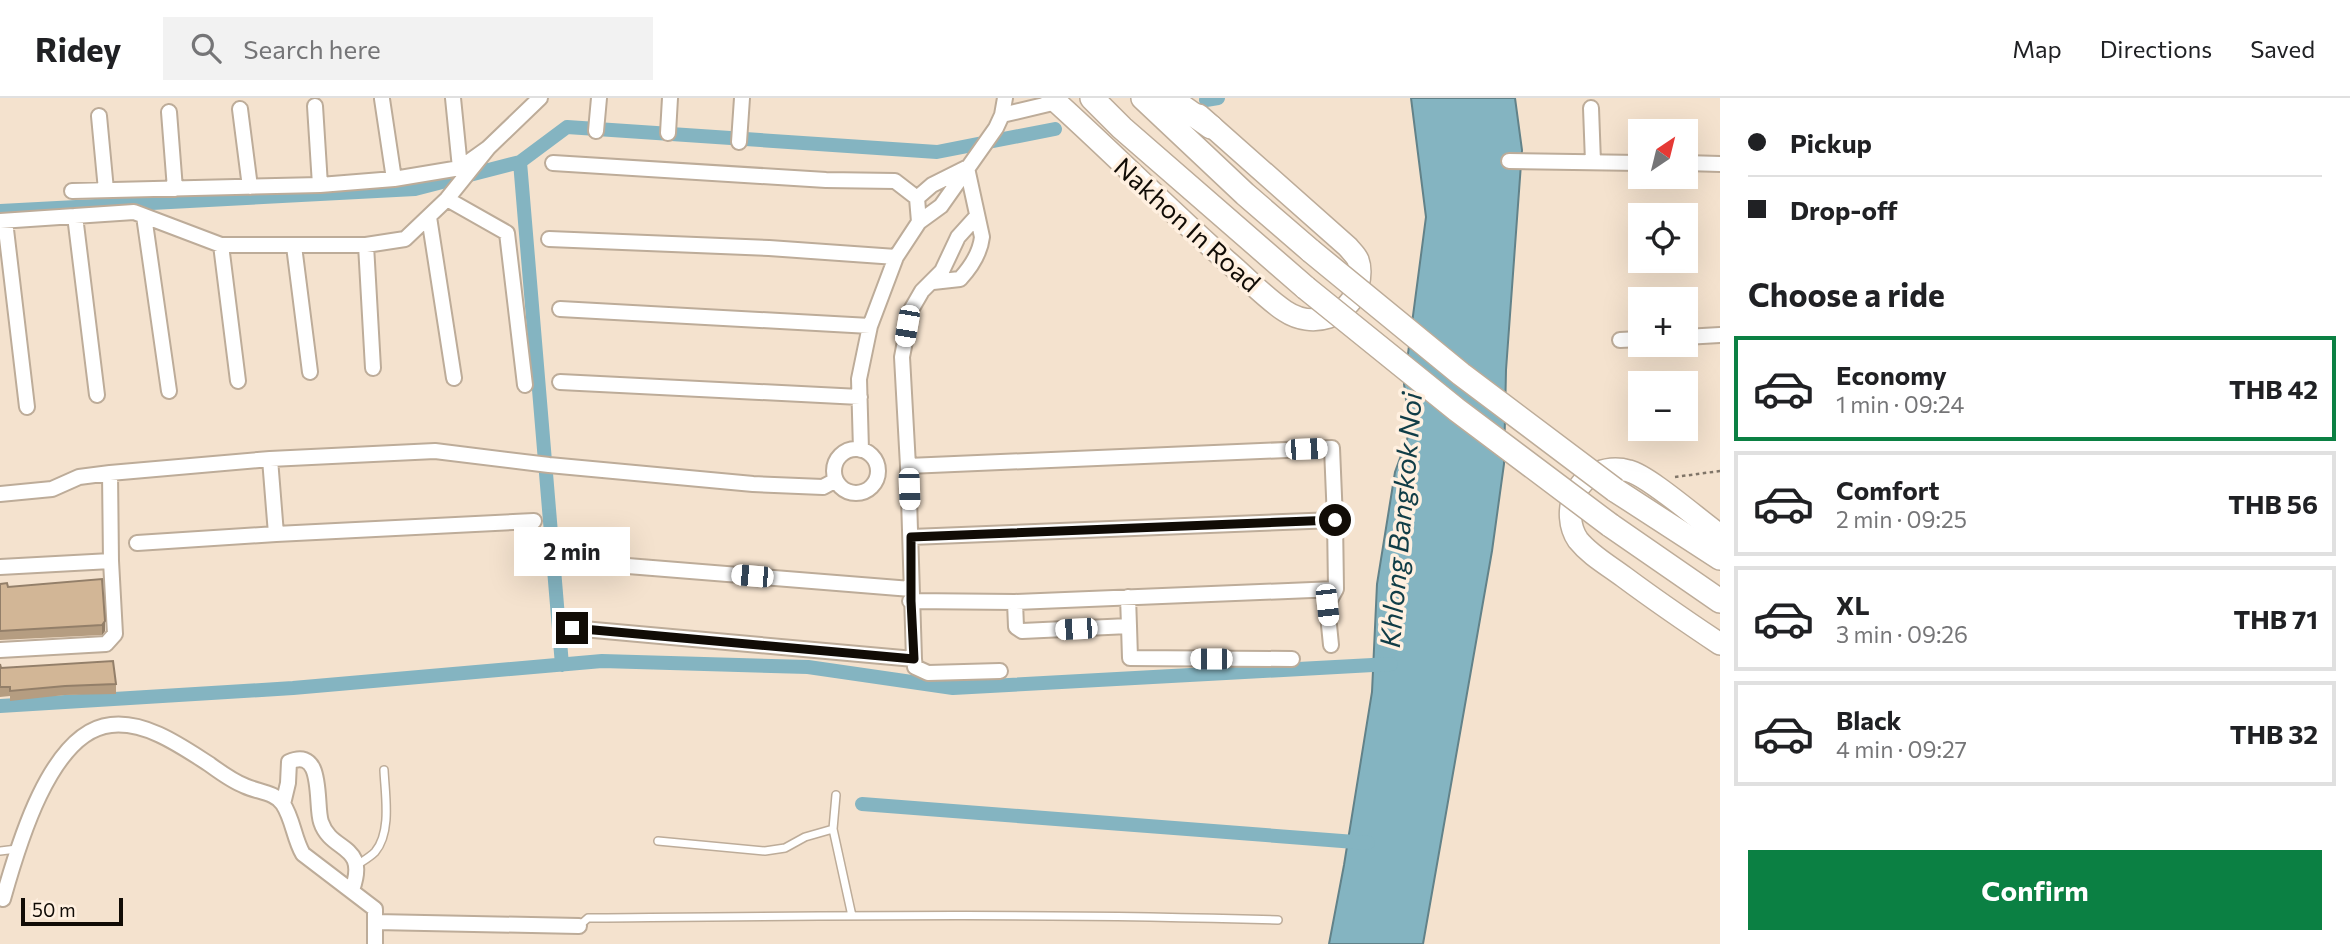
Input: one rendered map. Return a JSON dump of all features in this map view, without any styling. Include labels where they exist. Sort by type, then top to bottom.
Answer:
[{"type":"main road","name":"Nakhon In Road","points":[[1092,98],[1122,128],[1306,288],[1457,410],[1610,525],[1720,601]]},
{"type":"main road","points":[[1143,98],[1245,194],[1461,374],[1615,490],[1720,558]]},
{"type":"main road","points":[[1170,98],[1211,127]]},
{"type":"main road","name":"Nakhon In Road","points":[[1061,99],[1206,242],[1283,310],[1305,320],[1321,320],[1334,316],[1347,307],[1356,294],[1360,278],[1359,261],[1348,247],[1181,98]]},
{"type":"main road","points":[[1061,99],[1122,128]]},
{"type":"main road","points":[[1720,535],[1630,471],[1612,469],[1596,473],[1586,480],[1575,494],[1570,509],[1571,523],[1577,538],[1602,561],[1720,644]]},
{"type":"street","points":[[453,98],[460,168]]},
{"type":"street","points":[[27,407],[2,221],[134,212],[221,245],[366,245],[405,239],[447,200],[488,148],[540,98]]},
{"type":"street","points":[[596,131],[598,98]]},
{"type":"street","points":[[668,133],[670,98]]},
{"type":"street","points":[[739,142],[742,98]]},
{"type":"street","points":[[861,450],[859,379],[870,326],[896,257],[919,222],[941,206],[1002,115],[1005,98]]},
{"type":"street","points":[[382,99],[394,179]]},
{"type":"street","points":[[1002,115],[1061,99]]},
{"type":"street","points":[[315,106],[320,185]]},
{"type":"street","points":[[1591,108],[1593,162]]},
{"type":"street","points":[[240,109],[250,187]]},
{"type":"street","points":[[169,112],[174,189]]},
{"type":"street","points":[[99,116],[106,190]]},
{"type":"street","points":[[72,191],[320,185],[394,179],[460,168],[488,148]]},
{"type":"street","points":[[1509,161],[1628,163]]},
{"type":"street","points":[[554,163],[827,180],[895,181],[917,198],[919,222]]},
{"type":"street","points":[[1698,163],[1720,164]]},
{"type":"street","points":[[917,198],[932,185],[967,168]]},
{"type":"street","points":[[933,282],[960,279],[981,247],[982,237],[967,168]]},
{"type":"street","points":[[447,200],[507,233],[525,385]]},
{"type":"street","points":[[75,216],[97,395]]},
{"type":"street","points":[[144,216],[169,391]]},
{"type":"street","points":[[977,216],[958,237],[942,271],[922,291],[911,310],[902,358],[914,659],[915,667],[928,673],[1000,671]]},
{"type":"street","points":[[429,217],[454,378]]},
{"type":"street","points":[[549,239],[769,248],[896,257]]},
{"type":"street","points":[[221,245],[238,381]]},
{"type":"street","points":[[366,245],[373,368]]},
{"type":"street","points":[[294,246],[310,372]]},
{"type":"street","points":[[560,309],[870,326]]},
{"type":"street","points":[[1698,336],[1720,335]]},
{"type":"street","points":[[1620,340],[1628,340]]},
{"type":"street","points":[[560,383],[860,397]]},
{"type":"street","points":[[908,466],[1332,448],[1336,589],[1327,605],[1331,645]]},
{"type":"street","points":[[861,450],[870,454],[876,462],[876,481],[861,493],[842,488],[836,480],[834,470],[838,459],[845,452],[861,450]]},
{"type":"street","points":[[0,494],[52,489],[79,477],[110,473],[270,459],[435,451],[519,462],[753,484],[823,488],[836,480]]},
{"type":"street","points":[[270,459],[276,534]]},
{"type":"street","points":[[0,650],[106,643],[111,640],[114,634],[110,473]]},
{"type":"street","points":[[911,537],[1335,520]]},
{"type":"street","points":[[136,542],[534,521]]},
{"type":"street","points":[[0,567],[111,561]]},
{"type":"street","points":[[565,561],[911,595],[1015,602],[1336,589]]},
{"type":"street","points":[[1128,597],[1130,658],[1292,659]]},
{"type":"street","points":[[1015,602],[1015,624],[1019,631],[1129,626]]},
{"type":"street","points":[[572,628],[914,659]]},
{"type":"street","points":[[3,899],[17,849],[41,795],[65,755],[84,735],[110,724],[127,725],[156,733],[188,750],[234,781],[267,793],[283,804]]},
{"type":"street","points":[[352,890],[358,874],[357,865],[344,847],[321,825],[317,784],[312,767],[302,760],[289,762],[283,804],[296,842],[303,854],[375,909],[375,944]]},
{"type":"street","points":[[376,922],[579,926]]},
{"type":"lane","points":[[357,865],[374,854],[383,834],[384,770]]},
{"type":"lane","points":[[836,795],[833,829],[852,916]]},
{"type":"lane","points":[[658,841],[765,851],[785,848],[805,837],[833,829]]},
{"type":"lane","points":[[0,851],[17,849]]},
{"type":"lane","points":[[579,926],[588,918],[1146,916],[1278,920]]},
{"type":"path","points":[[1647,481],[1720,471]]},
{"type":"water","name":"Khlong Bangkok Noi","points":[[1411,98],[1515,98],[1522,150],[1506,370],[1504,464],[1492,551],[1423,944],[1329,944],[1372,692],[1377,584],[1395,472],[1410,431],[1404,384],[1426,217]]},
{"type":"building","points":[[102,579],[105,621],[102,625],[0,631],[0,584],[7,583],[8,587]]},
{"type":"building","points":[[113,661],[116,684],[10,691],[10,687],[0,687],[0,664],[1,668]]},
{"type":"waterway","points":[[1206,100],[1218,98]]},
{"type":"waterway","points":[[0,211],[415,189],[520,162],[567,127],[937,152],[1055,129]]},
{"type":"waterway","points":[[520,162],[562,665]]},
{"type":"waterway","points":[[0,706],[293,688],[602,661],[808,667],[953,688],[1391,664]]},
{"type":"waterway","points":[[862,804],[1368,843]]},
{"type":"route","points":[[572,628],[914,659],[911,537],[1335,520]]}]
